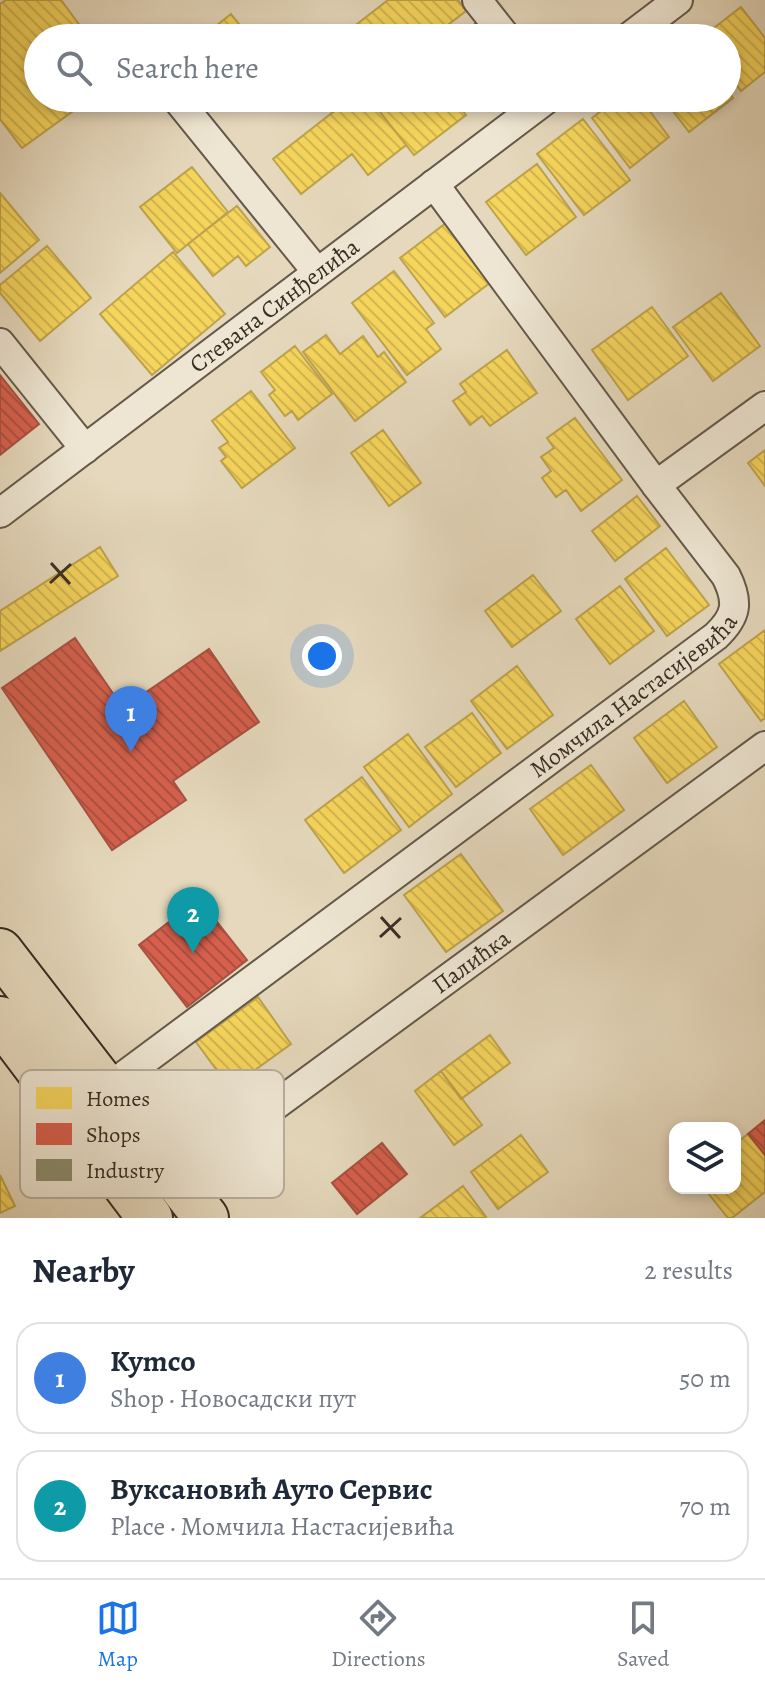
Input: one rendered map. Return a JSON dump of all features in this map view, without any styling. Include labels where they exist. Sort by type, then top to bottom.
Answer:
[{"type":"main road","points":[[0,951],[91,1070]]},
{"type":"main road","points":[[1,1021],[38,1070]]},
{"type":"main road","points":[[135,1198],[150,1218]]},
{"type":"main road","points":[[191,1198],[206,1218]]},
{"type":"street","points":[[477,0],[496,24]]},
{"type":"street","points":[[646,24],[678,0]]},
{"type":"street","points":[[187,112],[317,272]]},
{"type":"street","name":"Стевана Синђелића","points":[[0,513],[529,112]]},
{"type":"street","name":"Момчила Настасијевића","points":[[132,1070],[679,663],[727,626],[733,615],[733,589],[726,576],[434,184]]},
{"type":"street","points":[[0,343],[85,449]]},
{"type":"street","points":[[656,485],[765,406]]},
{"type":"street","name":"Палићка","points":[[284,1099],[765,746]]},
{"type":"building: Homes","points":[[6,0],[61,0],[79,24],[24,24],[24,112],[72,112],[22,148],[0,119],[0,4]]},
{"type":"building: Homes","points":[[388,0],[458,0],[466,11],[449,24],[357,24]]},
{"type":"building: Homes","points":[[741,7],[765,38],[765,72],[741,91],[741,24],[719,24]]},
{"type":"building: Homes","points":[[231,14],[239,24],[218,24]]},
{"type":"building: Homes","points":[[333,112],[380,112],[406,145],[368,175],[352,154],[301,194],[273,159]]},
{"type":"building: Homes","points":[[380,112],[464,112],[466,115],[414,155]]},
{"type":"building: Homes","points":[[600,112],[650,112],[669,137],[630,168],[592,118]]},
{"type":"building: Homes","points":[[674,112],[715,112],[689,132]]},
{"type":"building: Homes","points":[[583,119],[630,180],[584,215],[537,154]]},
{"type":"building: Homes","points":[[537,164],[576,217],[526,255],[486,202]]},
{"type":"building: Homes","points":[[192,167],[228,212],[177,253],[140,207]]},
{"type":"building: Homes","points":[[0,193],[39,240],[0,273]]},
{"type":"building: Homes","points":[[237,206],[270,247],[246,266],[238,256],[213,276],[188,244]]},
{"type":"building: Homes","points":[[446,223],[491,282],[445,317],[400,258]]},
{"type":"building: Homes","points":[[47,246],[91,298],[40,341],[0,293],[0,285]]},
{"type":"building: Homes","points":[[173,252],[225,314],[152,375],[100,314]]},
{"type":"building: Homes","points":[[394,271],[434,323],[426,329],[441,349],[407,375],[352,303]]},
{"type":"building: Homes","points":[[721,293],[760,346],[713,381],[673,327]]},
{"type":"building: Homes","points":[[652,307],[688,356],[628,400],[592,350]]},
{"type":"building: Homes","points":[[326,335],[340,354],[363,336],[378,357],[384,352],[406,382],[355,421],[303,352]]},
{"type":"building: Homes","points":[[295,346],[332,394],[298,420],[292,411],[285,416],[269,395],[275,390],[261,372]]},
{"type":"building: Homes","points":[[507,350],[537,393],[490,426],[482,416],[470,425],[453,401],[466,392],[460,384]]},
{"type":"building: Homes","points":[[251,391],[295,448],[242,488],[221,461],[226,457],[219,448],[228,442],[212,421]]},
{"type":"building: Homes","points":[[575,418],[622,480],[581,511],[566,490],[556,497],[542,478],[551,471],[541,457],[554,448],[547,438]]},
{"type":"building: Homes","points":[[383,430],[421,483],[389,506],[351,453]]},
{"type":"building: Homes","points":[[765,450],[765,486],[748,463]]},
{"type":"building: Homes","points":[[637,496],[660,526],[615,561],[592,531]]},
{"type":"building: Homes","points":[[100,547],[118,576],[0,651],[0,611]]},
{"type":"building: Homes","points":[[666,548],[709,605],[667,636],[625,579]]},
{"type":"building: Homes","points":[[533,575],[561,611],[512,647],[485,611]]},
{"type":"building: Homes","points":[[620,586],[654,631],[610,664],[576,619]]},
{"type":"building: Homes","points":[[765,630],[765,718],[761,721],[719,664]]},
{"type":"building: Homes","points":[[517,666],[553,715],[507,749],[471,701]]},
{"type":"building: Homes","points":[[684,701],[717,747],[667,783],[634,738]]},
{"type":"building: Homes","points":[[472,713],[501,753],[456,787],[425,747]]},
{"type":"building: Homes","points":[[408,734],[452,794],[409,827],[364,767]]},
{"type":"building: Homes","points":[[591,765],[624,810],[563,855],[530,809]]},
{"type":"building: Homes","points":[[362,777],[401,830],[344,873],[305,820]]},
{"type":"building: Homes","points":[[461,854],[503,911],[446,952],[404,895]]},
{"type":"building: Homes","points":[[258,997],[291,1044],[255,1070],[217,1070],[196,1042]]},
{"type":"building: Homes","points":[[490,1035],[510,1063],[461,1099],[441,1071]]},
{"type":"building: Homes","points":[[441,1071],[482,1125],[454,1145],[415,1091]]},
{"type":"building: Homes","points":[[748,1134],[765,1155],[765,1192],[728,1218],[709,1194],[741,1194],[741,1139]]},
{"type":"building: Homes","points":[[521,1135],[548,1172],[498,1209],[471,1172]]},
{"type":"building: Homes","points":[[0,1175],[15,1206],[0,1213]]},
{"type":"building: Homes","points":[[463,1186],[486,1217],[420,1218]]},
{"type":"building: Shops","points":[[0,375],[39,424],[0,455]]},
{"type":"building: Shops","points":[[75,638],[123,708],[209,649],[259,722],[173,781],[186,800],[112,850],[2,688]]},
{"type":"building: Shops","points":[[199,899],[247,960],[187,1007],[139,945]]},
{"type":"building: Shops","points":[[765,1120],[765,1155],[748,1134]]},
{"type":"building: Shops","points":[[382,1143],[407,1174],[357,1214],[332,1183]]},
{"type":"place","name":"Kymco","points":[[131,752]]},
{"type":"place","name":"Вуксановић Ауто Сервис","points":[[193,953]]}]
